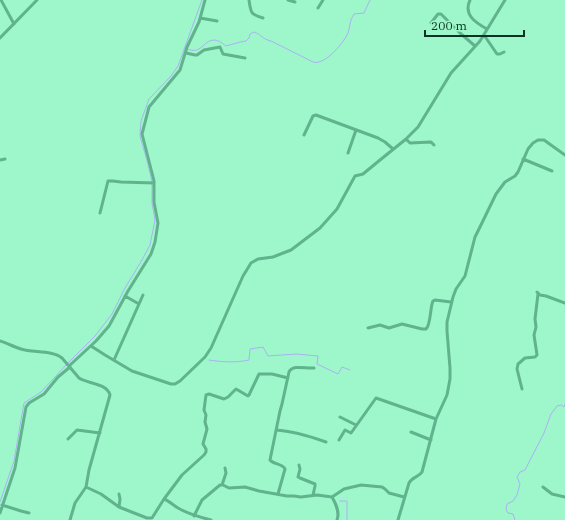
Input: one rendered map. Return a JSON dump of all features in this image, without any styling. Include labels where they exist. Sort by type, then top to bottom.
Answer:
[{"type":"street","points":[[1,0],[14,24]]},
{"type":"street","points":[[0,38],[37,0]]},
{"type":"street","points":[[0,513],[15,468],[26,407],[44,394],[58,377],[105,332],[148,259],[155,242],[158,223],[150,164],[142,135],[149,107],[179,72],[200,18],[205,0]]},
{"type":"street","points":[[249,0],[251,12],[263,18]]},
{"type":"street","points":[[288,0],[295,2]]},
{"type":"street","points":[[318,8],[323,0]]},
{"type":"street","points":[[470,0],[467,6],[468,12],[477,24],[487,29]]},
{"type":"street","points":[[91,346],[132,371],[171,384],[175,384],[180,381],[205,357],[211,348],[242,276],[251,263],[258,259],[273,257],[291,250],[309,237],[331,217],[355,176],[363,174],[418,128],[451,73],[484,35],[505,0]]},
{"type":"street","points":[[431,23],[438,14],[441,14],[460,34],[475,46]]},
{"type":"street","points":[[200,18],[217,21]]},
{"type":"street","points":[[484,35],[496,53],[500,54],[504,52]]},
{"type":"street","points":[[186,53],[195,55],[204,50],[220,47],[223,54],[245,58]]},
{"type":"street","points":[[304,135],[316,114],[382,140],[393,149]]},
{"type":"street","points":[[348,153],[356,130]]},
{"type":"street","points":[[406,139],[410,143],[431,142],[434,145]]},
{"type":"street","points":[[398,520],[410,481],[422,472],[436,419],[447,395],[450,380],[450,368],[446,327],[451,302],[456,289],[465,276],[475,237],[480,226],[496,194],[505,182],[515,176],[518,172],[530,146],[535,141],[546,141],[565,155]]},
{"type":"street","points":[[0,160],[5,159]]},
{"type":"street","points":[[523,159],[552,171]]},
{"type":"street","points":[[100,213],[108,181],[152,183]]},
{"type":"street","points":[[522,389],[517,366],[525,358],[535,357],[537,355],[534,335],[536,327],[535,319],[538,293],[565,303]]},
{"type":"street","points":[[114,360],[143,295]]},
{"type":"street","points":[[125,296],[139,304]]},
{"type":"street","points":[[368,328],[380,325],[389,328],[402,324],[422,330],[427,327],[429,323],[431,304],[433,301],[451,302]]},
{"type":"street","points":[[0,341],[22,349],[58,355],[81,379],[105,388],[110,395],[89,470],[86,487],[74,504],[70,520]]},
{"type":"street","points":[[278,494],[285,470],[282,466],[270,460],[290,370],[293,368],[302,367],[314,368]]},
{"type":"street","points":[[86,487],[101,494],[118,506],[152,519],[182,475],[199,461],[206,452],[203,444],[206,429],[206,415],[204,410],[206,395],[209,394],[224,399],[236,389],[249,396],[259,374],[270,374],[288,378]]},
{"type":"street","points":[[339,440],[346,430],[351,433],[376,398],[436,419]]},
{"type":"street","points":[[340,417],[356,425]]},
{"type":"street","points":[[68,439],[77,430],[100,433]]},
{"type":"street","points":[[276,430],[297,433],[326,442]]},
{"type":"street","points":[[411,432],[431,440]]},
{"type":"street","points":[[299,465],[300,470],[298,477],[315,484],[313,495]]},
{"type":"street","points":[[194,516],[202,500],[217,486],[222,484],[226,473],[225,468]]},
{"type":"street","points":[[222,484],[229,488],[245,488],[301,497],[317,495],[332,497],[344,489],[361,485],[382,487],[389,493],[404,497]]},
{"type":"street","points":[[543,487],[553,494],[565,497]]},
{"type":"street","points":[[118,506],[120,499],[119,494]]},
{"type":"street","points":[[332,497],[336,503],[339,516],[337,520]]},
{"type":"street","points":[[164,500],[169,501],[178,508],[194,516],[210,520]]},
{"type":"street","points":[[2,505],[29,513]]},
{"type":"waterway","points":[[68,363],[95,336],[112,314],[150,245],[155,220],[152,203],[152,182],[140,136],[141,121],[149,99],[171,76],[178,66],[202,0]]},
{"type":"waterway","points":[[187,49],[196,50],[214,40],[219,41],[226,46],[246,41],[250,34],[254,32],[313,62],[318,62],[332,54],[340,45],[348,33],[354,14],[364,13],[370,0]]},
{"type":"waterway","points":[[209,360],[229,362],[249,360],[250,349],[263,347],[268,356],[296,354],[318,356],[317,364],[338,374],[342,367],[350,370]]},
{"type":"waterway","points":[[0,502],[14,461],[24,403],[41,392],[66,365]]},
{"type":"waterway","points":[[515,520],[513,514],[508,513],[506,510],[507,504],[513,501],[517,495],[520,484],[517,477],[520,472],[525,470],[544,433],[551,414],[557,406],[561,405],[564,407],[565,404]]},
{"type":"waterway","points":[[340,501],[347,501],[347,520]]}]
